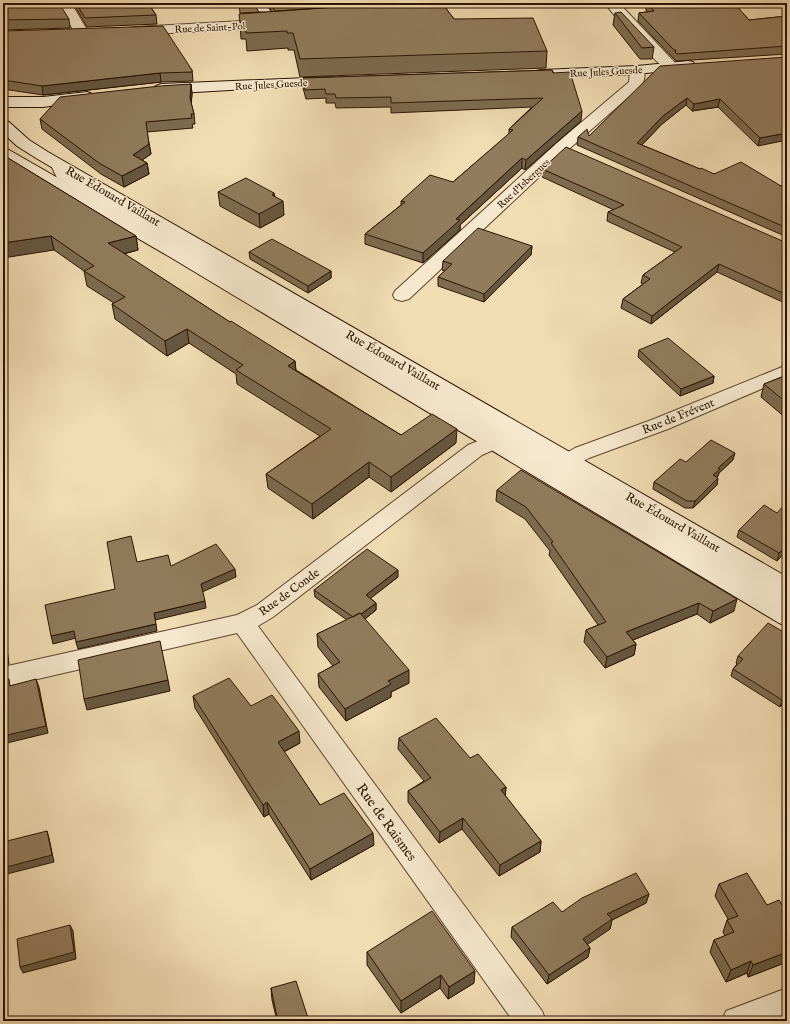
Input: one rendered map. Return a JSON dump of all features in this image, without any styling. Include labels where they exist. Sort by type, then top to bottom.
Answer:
[{"type":"street","points":[[64,3],[82,33]]},
{"type":"street","points":[[258,3],[271,24]]},
{"type":"street","points":[[612,3],[658,54],[671,66]]},
{"type":"street","name":"Rue de Saint-Pol","points":[[121,31],[285,23]]},
{"type":"street","points":[[66,34],[98,32]]},
{"type":"street","name":"Rue Jules Guesde","points":[[529,74],[637,70],[700,64]]},
{"type":"street","name":"Rue d'Isbergues","points":[[402,295],[570,149],[636,83],[637,70]]},
{"type":"street","name":"Rue Jules Guesde","points":[[146,91],[347,80]]},
{"type":"street","points":[[3,102],[43,102],[98,96]]},
{"type":"street","points":[[3,116],[19,112],[43,102]]},
{"type":"street","name":"Rue Édouard Vaillant","points":[[3,125],[23,143],[56,163],[787,588]]},
{"type":"street","name":"Rue Édouard Vaillant","points":[[3,153],[176,253],[787,617]]},
{"type":"street","name":"Rue de Frévent","points":[[568,461],[582,453],[661,424],[787,371]]},
{"type":"street","name":"Rue de Conde","points":[[3,677],[243,623],[265,611],[475,450],[493,442]]},
{"type":"street","name":"Rue de Raismes","points":[[243,623],[531,1021]]},
{"type":"street","points":[[737,1021],[787,1002]]},
{"type":"lane","points":[[56,163],[61,175],[109,204],[787,602]]},
{"type":"building","points":[[3,3],[59,3],[69,19],[3,20]]},
{"type":"building","points":[[76,3],[148,3],[156,15],[85,18]]},
{"type":"building","points":[[239,3],[253,3],[259,12],[240,13]]},
{"type":"building","points":[[270,3],[368,3],[351,6],[275,11]]},
{"type":"building","points":[[370,3],[442,3],[454,19],[533,18],[547,51],[300,59],[293,33],[287,33],[287,31],[246,33],[245,22],[240,22],[239,14],[351,6]]},
{"type":"building","points":[[647,3],[734,3],[749,20],[787,16],[787,46],[677,54],[675,52],[676,50],[674,50],[639,13],[654,11]]},
{"type":"building","points":[[621,12],[654,47],[642,48],[615,13]]},
{"type":"building","points":[[163,26],[192,72],[160,73],[42,86],[3,80],[3,31]]},
{"type":"building","points":[[787,57],[787,133],[760,138],[720,99],[694,104],[687,98],[663,116],[637,143],[714,174],[741,162],[781,186],[787,183],[787,228],[578,137],[587,129],[589,136],[660,66]]},
{"type":"building","points":[[552,70],[553,73],[570,72],[582,111],[526,160],[522,158],[456,219],[460,220],[423,253],[365,234],[405,202],[401,201],[430,175],[453,182],[513,130],[509,129],[543,98],[391,103],[391,97],[336,98],[335,94],[326,94],[325,89],[305,90],[303,78]]},
{"type":"building","points":[[191,84],[190,98],[194,114],[191,114],[192,118],[146,122],[149,144],[133,155],[147,163],[122,176],[99,163],[40,119],[60,97]]},
{"type":"building","points":[[566,147],[787,243],[787,295],[719,264],[652,316],[623,299],[650,279],[643,275],[682,247],[608,212],[624,205],[542,169]]},
{"type":"building","points":[[3,155],[136,236],[108,243],[230,322],[231,321],[295,361],[288,366],[401,435],[432,414],[457,429],[391,477],[369,462],[312,504],[266,474],[331,429],[236,370],[243,365],[187,329],[165,341],[112,304],[125,297],[84,271],[94,266],[51,236],[3,243]]},
{"type":"building","points":[[246,178],[274,193],[272,195],[283,201],[259,214],[218,192]]},
{"type":"building","points":[[478,228],[532,246],[484,294],[438,277],[452,264],[443,261]]},
{"type":"building","points":[[272,239],[331,271],[308,286],[249,252]]},
{"type":"building","points":[[668,338],[714,376],[681,389],[639,350]]},
{"type":"building","points":[[787,375],[787,403],[764,384]]},
{"type":"building","points":[[711,440],[735,453],[718,468],[720,469],[713,475],[718,478],[695,501],[687,501],[654,482],[680,459],[686,462]]},
{"type":"building","points":[[521,470],[737,599],[713,611],[699,603],[626,632],[636,644],[607,657],[586,630],[606,622],[551,543],[553,542],[526,507],[497,490]]},
{"type":"building","points":[[786,503],[787,546],[779,553],[739,530],[764,505],[777,513]]},
{"type":"building","points":[[131,536],[137,562],[168,555],[171,566],[216,544],[235,569],[201,584],[205,601],[154,613],[156,624],[76,642],[74,631],[51,636],[45,605],[115,589],[107,542]]},
{"type":"building","points":[[367,549],[398,570],[366,595],[376,603],[361,614],[360,613],[353,617],[314,590]]},
{"type":"building","points":[[360,613],[409,670],[388,681],[391,684],[345,709],[318,674],[340,662],[317,634]]},
{"type":"building","points":[[768,623],[787,634],[787,694],[782,700],[733,669],[743,659],[738,656]]},
{"type":"building","points":[[3,630],[6,657],[3,658]]},
{"type":"building","points":[[160,641],[168,680],[84,699],[78,660]]},
{"type":"building","points":[[229,678],[251,706],[272,695],[299,731],[278,742],[320,805],[344,793],[373,833],[310,869],[267,802],[263,805],[193,696]]},
{"type":"building","points":[[9,679],[10,686],[36,679],[46,726],[3,736],[3,681]]},
{"type":"building","points":[[436,718],[470,758],[478,754],[506,787],[501,790],[541,841],[500,865],[463,818],[440,832],[408,791],[431,778],[399,738]]},
{"type":"building","points":[[47,831],[52,855],[3,868],[3,842]]},
{"type":"building","points":[[636,873],[649,894],[607,914],[612,919],[583,939],[590,948],[549,975],[512,927],[553,902],[562,912],[582,898]]},
{"type":"building","points":[[747,873],[767,905],[779,900],[782,905],[787,903],[787,952],[753,965],[751,961],[731,970],[714,940],[734,932],[727,920],[738,916],[719,884]]},
{"type":"building","points":[[432,911],[475,971],[449,987],[441,975],[401,1001],[367,952]]},
{"type":"building","points":[[70,925],[74,952],[20,967],[17,939]]},
{"type":"building","points":[[296,981],[309,1021],[278,1021],[271,988]]}]
